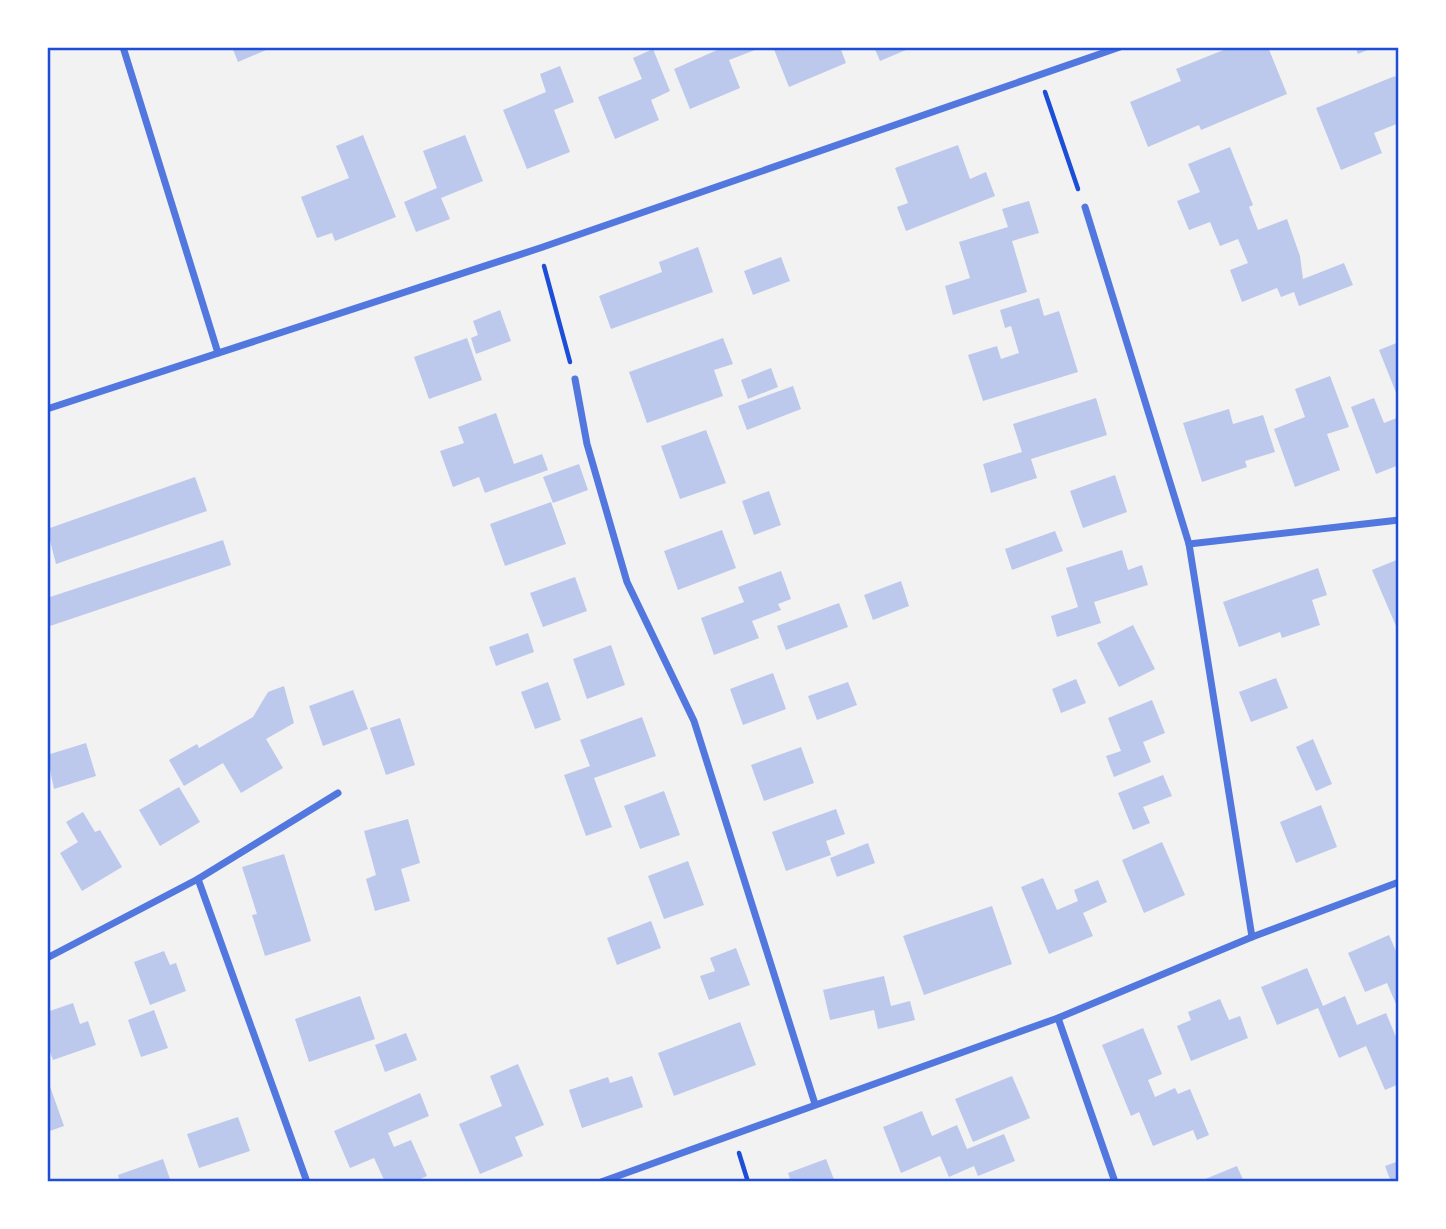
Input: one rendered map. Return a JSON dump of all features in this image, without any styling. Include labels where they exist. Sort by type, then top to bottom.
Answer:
[{"type":"street","points":[[123,47],[218,353]]},
{"type":"street","points":[[47,409],[540,248],[1120,47]]},
{"type":"street","points":[[1084,207],[1189,544],[1252,937]]},
{"type":"street","points":[[575,379],[587,444],[627,582],[694,721],[815,1104]]},
{"type":"street","points":[[1189,544],[1399,520]]},
{"type":"street","points":[[47,958],[198,878],[338,793]]},
{"type":"street","points":[[198,878],[307,1182]]},
{"type":"street","points":[[601,1182],[1058,1018],[1252,937],[1399,882]]},
{"type":"street","points":[[1058,1018],[1115,1182]]},
{"type":"path","points":[[1038,74],[1084,207]]},
{"type":"path","points":[[551,290],[575,379]]},
{"type":"path","points":[[732,1133],[748,1182]]},
{"type":"building","points":[[232,47],[273,47],[238,62]]},
{"type":"building","points":[[724,47],[753,47],[755,50],[729,60],[740,88],[690,109],[674,69]]},
{"type":"building","points":[[773,47],[840,47],[846,63],[789,87]]},
{"type":"building","points":[[874,47],[913,47],[880,61]]},
{"type":"building","points":[[1231,47],[1268,47],[1287,94],[1201,130],[1199,125],[1148,147],[1130,102],[1181,81],[1176,69]]},
{"type":"building","points":[[1355,47],[1374,47],[1358,54]]},
{"type":"building","points":[[653,49],[670,91],[651,100],[659,120],[615,139],[598,97],[642,79],[633,58]]},
{"type":"building","points":[[560,66],[574,102],[554,110],[570,152],[527,169],[503,110],[546,92],[540,74]]},
{"type":"building","points":[[1395,76],[1399,85],[1399,123],[1374,133],[1382,153],[1341,170],[1316,108]]},
{"type":"building","points":[[363,135],[396,217],[335,241],[332,233],[317,238],[301,197],[349,178],[336,146]]},
{"type":"building","points":[[465,135],[483,181],[441,198],[450,219],[416,232],[404,202],[437,188],[423,151]]},
{"type":"building","points":[[958,145],[970,179],[986,172],[995,196],[906,231],[897,207],[908,203],[895,168]]},
{"type":"building","points":[[1230,147],[1253,205],[1249,207],[1258,230],[1287,219],[1300,256],[1303,279],[1344,263],[1353,285],[1299,306],[1294,292],[1281,297],[1277,288],[1242,302],[1230,270],[1248,263],[1238,239],[1220,246],[1210,222],[1189,230],[1177,201],[1200,192],[1188,164]]},
{"type":"building","points":[[1029,201],[1039,233],[1012,241],[1027,292],[953,315],[945,286],[970,278],[959,242],[1008,227],[1002,209]]},
{"type":"building","points":[[698,247],[713,292],[611,329],[599,296],[662,272],[659,262]]},
{"type":"building","points":[[781,257],[790,281],[753,295],[744,271]]},
{"type":"building","points":[[1039,298],[1044,316],[1059,311],[1078,372],[983,401],[968,355],[997,346],[1001,359],[1019,353],[1011,326],[1005,328],[1000,310]]},
{"type":"building","points":[[500,310],[511,341],[476,354],[471,338],[478,335],[473,321]]},
{"type":"building","points":[[467,338],[482,380],[429,399],[414,357]]},
{"type":"building","points":[[723,338],[733,364],[714,370],[723,396],[647,423],[629,372]]},
{"type":"building","points":[[1399,342],[1399,394],[1397,395],[1379,350]]},
{"type":"building","points":[[771,368],[778,387],[748,399],[741,380]]},
{"type":"building","points":[[1330,376],[1349,427],[1327,434],[1340,470],[1295,487],[1274,429],[1305,417],[1295,389]]},
{"type":"building","points":[[793,386],[801,409],[747,430],[738,406]]},
{"type":"building","points":[[1096,398],[1107,435],[1031,459],[1037,478],[991,493],[983,464],[1022,452],[1013,424]]},
{"type":"building","points":[[1374,398],[1384,423],[1399,417],[1399,465],[1376,474],[1351,407]]},
{"type":"building","points":[[1229,409],[1233,424],[1263,415],[1275,452],[1245,461],[1247,467],[1202,482],[1183,423]]},
{"type":"building","points":[[496,413],[514,464],[542,454],[548,470],[485,493],[479,477],[453,487],[440,451],[464,443],[458,427]]},
{"type":"building","points":[[706,430],[726,483],[680,499],[661,446]]},
{"type":"building","points":[[579,464],[588,490],[553,503],[543,477]]},
{"type":"building","points":[[1115,475],[1127,512],[1083,528],[1070,491]]},
{"type":"building","points":[[195,477],[207,511],[56,564],[47,529]]},
{"type":"building","points":[[769,491],[781,525],[754,535],[742,501]]},
{"type":"building","points":[[551,502],[566,544],[505,566],[490,524]]},
{"type":"building","points":[[722,530],[736,568],[678,590],[664,551]]},
{"type":"building","points":[[1055,531],[1063,551],[1012,570],[1005,549]]},
{"type":"building","points":[[223,540],[231,565],[47,627],[47,598]]},
{"type":"building","points":[[1122,550],[1128,570],[1142,565],[1148,585],[1094,602],[1101,623],[1057,637],[1051,616],[1078,607],[1066,568]]},
{"type":"building","points":[[1399,559],[1399,633],[1372,570]]},
{"type":"building","points":[[1318,568],[1327,595],[1312,600],[1320,625],[1282,638],[1280,632],[1239,647],[1223,602]]},
{"type":"building","points":[[781,571],[791,599],[778,604],[781,610],[752,621],[759,638],[714,655],[701,618],[744,602],[738,587]]},
{"type":"building","points":[[575,577],[587,611],[543,627],[530,593]]},
{"type":"building","points":[[901,581],[909,606],[873,620],[864,595]]},
{"type":"building","points":[[839,603],[848,627],[786,650],[777,626]]},
{"type":"building","points":[[1133,625],[1155,669],[1119,687],[1097,643]]},
{"type":"building","points":[[528,633],[534,652],[496,666],[489,647]]},
{"type":"building","points":[[611,645],[625,685],[587,699],[573,659]]},
{"type":"building","points":[[773,673],[786,709],[743,725],[730,689]]},
{"type":"building","points":[[1276,678],[1288,708],[1251,722],[1239,692]]},
{"type":"building","points":[[1076,679],[1086,703],[1061,713],[1052,689]]},
{"type":"building","points":[[548,682],[561,720],[535,729],[521,692]]},
{"type":"building","points":[[848,682],[857,705],[817,720],[808,696]]},
{"type":"building","points":[[284,686],[294,723],[266,739],[283,768],[241,793],[223,763],[184,786],[169,760],[197,744],[199,748],[253,717],[268,692]]},
{"type":"building","points":[[353,690],[368,729],[323,746],[309,706]]},
{"type":"building","points":[[1152,700],[1165,733],[1143,742],[1151,762],[1114,777],[1106,756],[1121,751],[1108,718]]},
{"type":"building","points":[[642,717],[656,756],[594,778],[612,827],[586,836],[564,775],[590,766],[580,740]]},
{"type":"building","points":[[400,718],[415,765],[386,775],[370,728]]},
{"type":"building","points":[[1313,739],[1332,784],[1316,791],[1296,747]]},
{"type":"building","points":[[86,743],[96,776],[54,789],[47,755]]},
{"type":"building","points":[[801,747],[814,783],[764,801],[751,765]]},
{"type":"building","points":[[1163,775],[1172,796],[1143,807],[1150,823],[1133,830],[1118,793]]},
{"type":"building","points":[[179,787],[200,822],[160,846],[139,810]]},
{"type":"building","points":[[664,791],[680,835],[640,849],[624,806]]},
{"type":"building","points":[[1321,805],[1337,847],[1296,863],[1280,822]]},
{"type":"building","points":[[836,809],[845,834],[826,841],[831,855],[786,871],[772,832]]},
{"type":"building","points":[[83,812],[95,832],[100,830],[122,867],[82,891],[60,853],[78,842],[66,822]]},
{"type":"building","points":[[408,819],[420,863],[401,869],[410,901],[375,911],[366,879],[376,875],[364,831]]},
{"type":"building","points":[[1162,842],[1185,895],[1144,913],[1122,860]]},
{"type":"building","points":[[868,843],[875,863],[837,877],[830,858]]},
{"type":"building","points":[[284,854],[311,941],[265,956],[252,915],[257,914],[242,867]]},
{"type":"building","points":[[688,861],[704,905],[664,919],[648,876]]},
{"type":"building","points":[[1043,878],[1057,910],[1078,901],[1074,890],[1098,880],[1107,902],[1083,913],[1093,936],[1049,954],[1021,887]]},
{"type":"building","points":[[992,906],[1012,964],[924,995],[903,936]]},
{"type":"building","points":[[651,921],[661,948],[617,965],[607,938]]},
{"type":"building","points":[[1389,935],[1399,958],[1399,1011],[1387,983],[1365,992],[1348,953]]},
{"type":"building","points":[[736,948],[750,985],[709,1000],[700,976],[715,971],[710,958]]},
{"type":"building","points":[[164,951],[170,965],[176,963],[186,991],[150,1005],[134,962]]},
{"type":"building","points":[[1307,968],[1323,1006],[1345,996],[1357,1025],[1386,1013],[1399,1044],[1399,1084],[1385,1090],[1366,1046],[1339,1058],[1318,1008],[1277,1025],[1261,987]]},
{"type":"building","points":[[884,976],[891,1006],[910,1001],[915,1020],[878,1029],[874,1010],[830,1020],[823,990]]},
{"type":"building","points":[[360,996],[375,1039],[309,1062],[295,1019]]},
{"type":"building","points":[[1220,999],[1229,1020],[1240,1016],[1248,1038],[1191,1061],[1177,1026],[1191,1020],[1188,1012]]},
{"type":"building","points":[[73,1003],[80,1024],[88,1021],[96,1045],[53,1060],[47,1044],[47,1012]]},
{"type":"building","points":[[154,1010],[168,1048],[141,1057],[128,1020]]},
{"type":"building","points":[[740,1022],[756,1065],[674,1096],[658,1053]]},
{"type":"building","points":[[1143,1028],[1162,1074],[1148,1080],[1155,1097],[1175,1088],[1178,1094],[1190,1089],[1209,1135],[1197,1140],[1193,1130],[1153,1146],[1139,1112],[1131,1116],[1102,1045]]},
{"type":"building","points":[[406,1033],[417,1060],[385,1072],[375,1045]]},
{"type":"building","points":[[518,1064],[544,1125],[515,1137],[523,1156],[480,1174],[459,1124],[502,1106],[490,1076]]},
{"type":"building","points":[[632,1076],[643,1107],[582,1128],[569,1090],[608,1077],[610,1083]]},
{"type":"building","points":[[1012,1076],[1030,1118],[973,1142],[955,1099]]},
{"type":"building","points":[[47,1078],[64,1126],[47,1132]]},
{"type":"building","points":[[420,1093],[429,1116],[388,1133],[394,1147],[411,1140],[427,1176],[413,1182],[385,1182],[374,1158],[350,1168],[334,1131]]},
{"type":"building","points":[[922,1111],[932,1136],[957,1125],[967,1149],[1004,1134],[1015,1161],[978,1176],[974,1166],[949,1177],[940,1156],[901,1173],[883,1127]]},
{"type":"building","points":[[238,1117],[250,1151],[199,1168],[187,1134]]},
{"type":"building","points":[[163,1159],[171,1182],[120,1182],[118,1175]]},
{"type":"building","points":[[826,1159],[835,1182],[791,1182],[788,1173]]},
{"type":"building","points":[[1399,1161],[1399,1182],[1391,1182],[1385,1166]]},
{"type":"building","points":[[1237,1166],[1244,1182],[1198,1182]]}]
